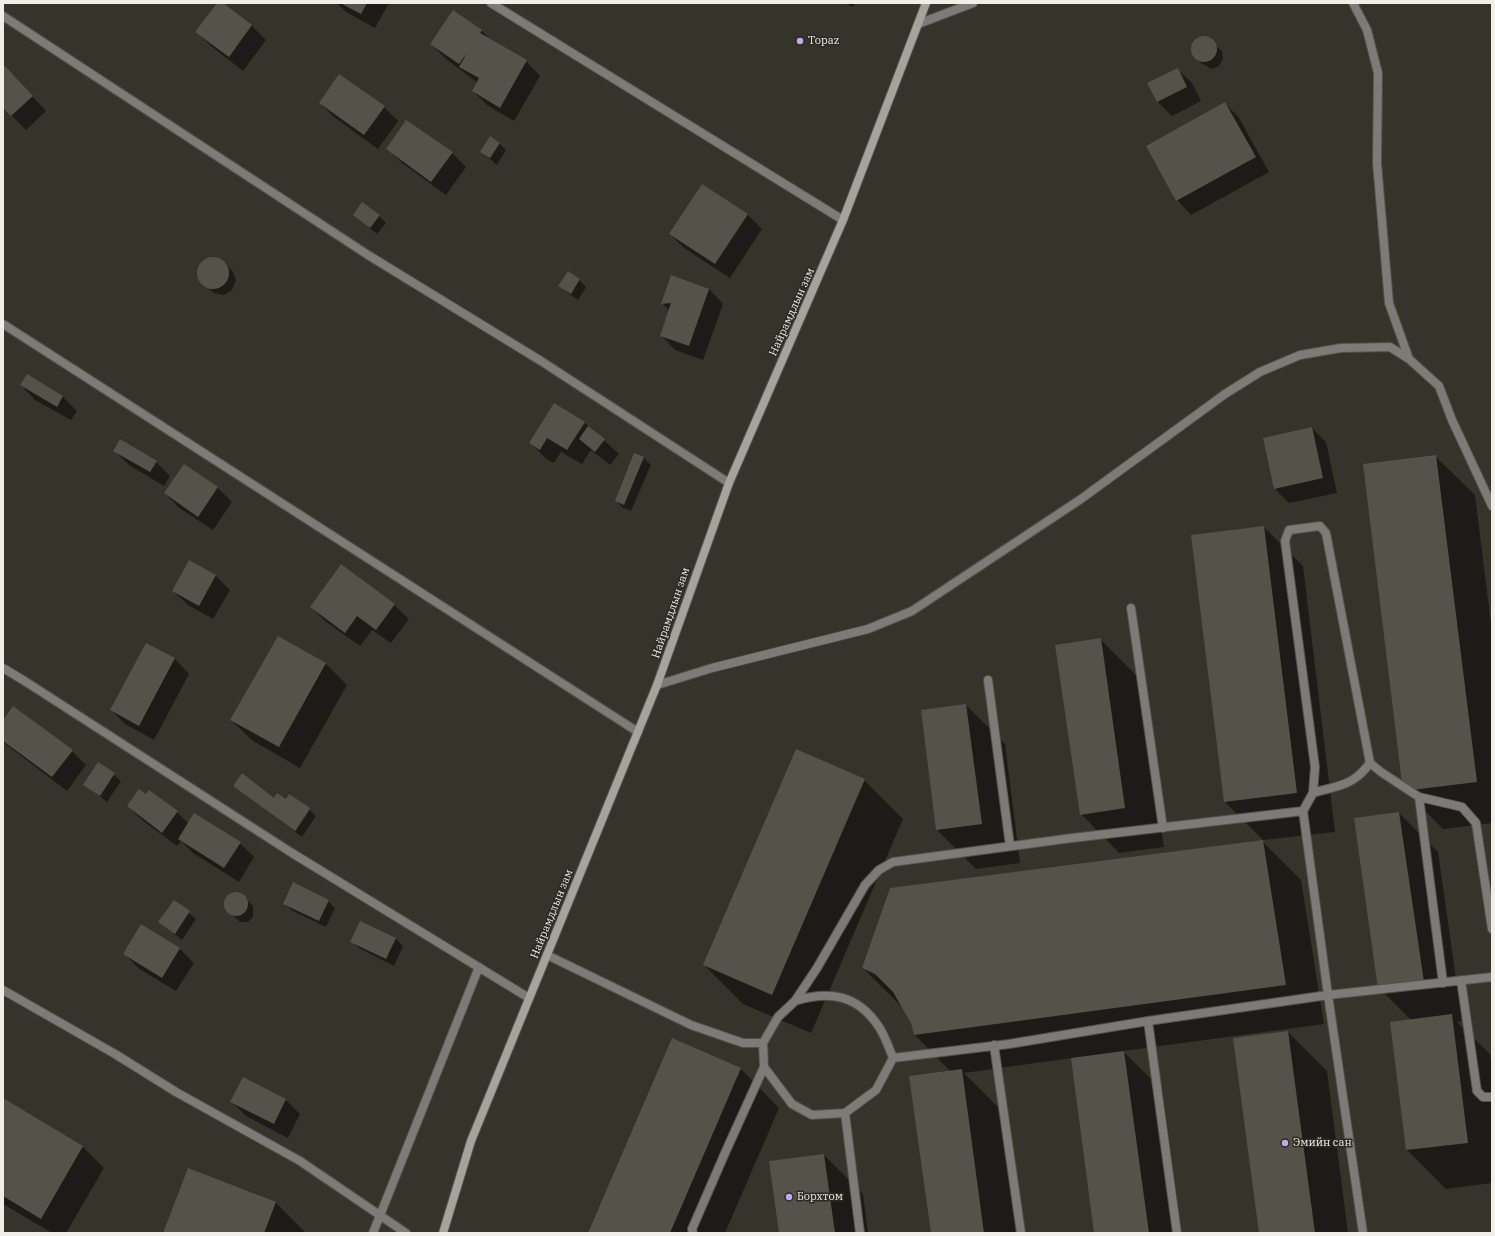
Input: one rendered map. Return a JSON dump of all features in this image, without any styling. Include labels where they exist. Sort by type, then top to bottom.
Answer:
[{"type":"main road","name":"Найрамдлын зам","points":[[443,1233],[471,1142],[657,685],[729,483],[843,220],[926,3]]},
{"type":"street","points":[[491,3],[843,220]]},
{"type":"street","points":[[918,24],[973,3]]},
{"type":"street","points":[[1353,3],[1366,30],[1378,73],[1377,163],[1388,303],[1409,359]]},
{"type":"street","points":[[3,16],[368,254],[541,361],[729,483]]},
{"type":"street","points":[[3,324],[638,732]]},
{"type":"street","points":[[657,685],[712,668],[868,629],[912,611],[1081,499],[1225,394],[1260,372],[1300,355],[1341,348],[1390,347],[1409,359],[1439,386],[1452,420],[1492,506]]},
{"type":"street","points":[[1363,1233],[1328,996],[1303,812],[1313,793],[1315,767],[1285,541],[1289,530],[1320,526],[1326,533],[1370,763],[1380,772],[1419,797],[1462,807],[1476,823],[1492,929]]},
{"type":"street","points":[[1131,608],[1163,828]]},
{"type":"street","points":[[3,668],[292,853],[529,998]]},
{"type":"street","points":[[988,680],[1010,846]]},
{"type":"street","points":[[1313,793],[1351,782],[1361,775],[1370,763]]},
{"type":"street","points":[[1419,797],[1443,983]]},
{"type":"street","points":[[693,1233],[692,1230],[725,1152],[764,1067],[763,1043],[782,1012],[795,1001],[833,942],[864,885],[879,870],[899,860],[1303,812]]},
{"type":"street","points":[[546,955],[691,1025],[743,1043],[763,1043]]},
{"type":"street","points":[[373,1233],[479,967]]},
{"type":"street","points":[[893,1058],[994,1045],[1148,1021],[1328,996],[1492,977]]},
{"type":"street","points":[[1461,980],[1477,1091],[1483,1097],[1492,1097]]},
{"type":"street","points":[[3,990],[115,1054],[176,1092],[300,1161],[406,1233]]},
{"type":"street","points":[[795,1001],[811,997],[828,996],[851,1000],[864,1008],[880,1027],[893,1058]]},
{"type":"street","points":[[1148,1021],[1177,1233]]},
{"type":"street","points":[[994,1045],[1021,1233]]},
{"type":"street","points":[[764,1067],[792,1104],[812,1115],[845,1113],[876,1090],[893,1058]]},
{"type":"street","points":[[845,1113],[860,1233]]},
{"type":"building","points":[[217,3],[223,3],[252,25],[229,57],[195,32]]},
{"type":"building","points":[[340,3],[367,3],[361,14]]},
{"type":"building","points":[[453,10],[482,30],[480,33],[527,60],[500,108],[472,91],[479,78],[459,67],[467,53],[459,64],[430,44]]},
{"type":"building","points":[[1204,36],[1213,40],[1217,49],[1213,58],[1204,62],[1195,58],[1191,49],[1195,40]]},
{"type":"building","points":[[3,64],[33,96],[11,116],[3,108]]},
{"type":"building","points":[[1178,68],[1187,87],[1157,102],[1147,83]]},
{"type":"building","points":[[339,74],[385,106],[364,135],[319,103]]},
{"type":"building","points":[[1225,102],[1256,157],[1176,201],[1146,146]]},
{"type":"building","points":[[406,120],[453,152],[431,182],[386,149]]},
{"type":"building","points":[[490,136],[500,143],[490,158],[480,152]]},
{"type":"building","points":[[702,184],[748,214],[715,264],[669,234]]},
{"type":"building","points":[[362,202],[380,215],[370,228],[353,215]]},
{"type":"building","points":[[213,257],[224,262],[229,273],[224,284],[213,289],[202,284],[197,273],[202,262]]},
{"type":"building","points":[[568,271],[580,279],[571,294],[558,286]]},
{"type":"building","points":[[671,275],[709,289],[689,346],[660,336],[671,303],[661,304]]},
{"type":"building","points":[[27,374],[63,396],[57,407],[20,385]]},
{"type":"building","points":[[554,403],[585,422],[567,450],[547,438],[540,450],[529,443]]},
{"type":"building","points":[[588,426],[605,439],[595,452],[579,439]]},
{"type":"building","points":[[1312,427],[1323,478],[1274,489],[1263,438]]},
{"type":"building","points":[[120,439],[157,461],[150,472],[113,451]]},
{"type":"building","points":[[634,453],[644,457],[624,505],[615,501]]},
{"type":"building","points":[[1436,455],[1477,782],[1403,791],[1363,464]]},
{"type":"building","points":[[184,464],[218,487],[198,517],[164,493]]},
{"type":"building","points":[[1264,526],[1297,793],[1224,802],[1191,535]]},
{"type":"building","points":[[189,560],[216,575],[199,606],[172,591]]},
{"type":"building","points":[[341,564],[395,604],[376,630],[357,616],[345,633],[310,607]]},
{"type":"building","points":[[278,636],[326,663],[279,747],[230,720]]},
{"type":"building","points":[[1101,638],[1125,808],[1080,815],[1055,645]]},
{"type":"building","points":[[146,643],[175,658],[139,726],[110,710]]},
{"type":"building","points":[[966,704],[982,824],[936,830],[921,710]]},
{"type":"building","points":[[13,706],[73,750],[52,777],[3,741],[3,720]]},
{"type":"building","points":[[796,749],[865,779],[772,995],[703,965]]},
{"type":"building","points":[[98,762],[115,773],[100,796],[83,785]]},
{"type":"building","points":[[242,773],[274,798],[277,793],[286,799],[289,794],[310,808],[295,831],[233,786]]},
{"type":"building","points":[[139,789],[146,794],[149,790],[178,811],[162,833],[127,806]]},
{"type":"building","points":[[1399,812],[1424,982],[1378,989],[1354,818]]},
{"type":"building","points":[[194,813],[241,842],[224,868],[178,839]]},
{"type":"building","points":[[1263,840],[1286,985],[914,1035],[911,1023],[893,992],[875,974],[862,968],[890,888]]},
{"type":"building","points":[[293,882],[329,900],[319,921],[283,904]]},
{"type":"building","points":[[236,892],[245,895],[248,904],[245,913],[236,916],[227,913],[224,904],[227,895]]},
{"type":"building","points":[[174,900],[190,911],[175,934],[158,922]]},
{"type":"building","points":[[360,921],[396,938],[386,959],[350,942]]},
{"type":"building","points":[[141,924],[180,948],[162,978],[123,954]]},
{"type":"building","points":[[1452,1014],[1468,1143],[1406,1150],[1390,1022]]},
{"type":"building","points":[[1288,1031],[1315,1233],[1259,1233],[1233,1038]]},
{"type":"building","points":[[672,1038],[741,1068],[670,1233],[588,1233]]},
{"type":"building","points":[[1124,1051],[1149,1233],[1094,1233],[1071,1058]]},
{"type":"building","points":[[962,1069],[984,1233],[931,1233],[909,1076]]},
{"type":"building","points":[[243,1077],[286,1099],[274,1124],[230,1102]]},
{"type":"building","points":[[3,1098],[83,1146],[41,1219],[3,1196]]},
{"type":"building","points":[[824,1154],[835,1233],[779,1233],[769,1161]]},
{"type":"building","points":[[188,1168],[276,1202],[264,1233],[163,1233]]},
{"type":"place","name":"Topaz","points":[[800,41]]},
{"type":"place","name":"Эмийн сан","points":[[1285,1143]]},
{"type":"place","name":"Борхтом","points":[[789,1197]]}]
